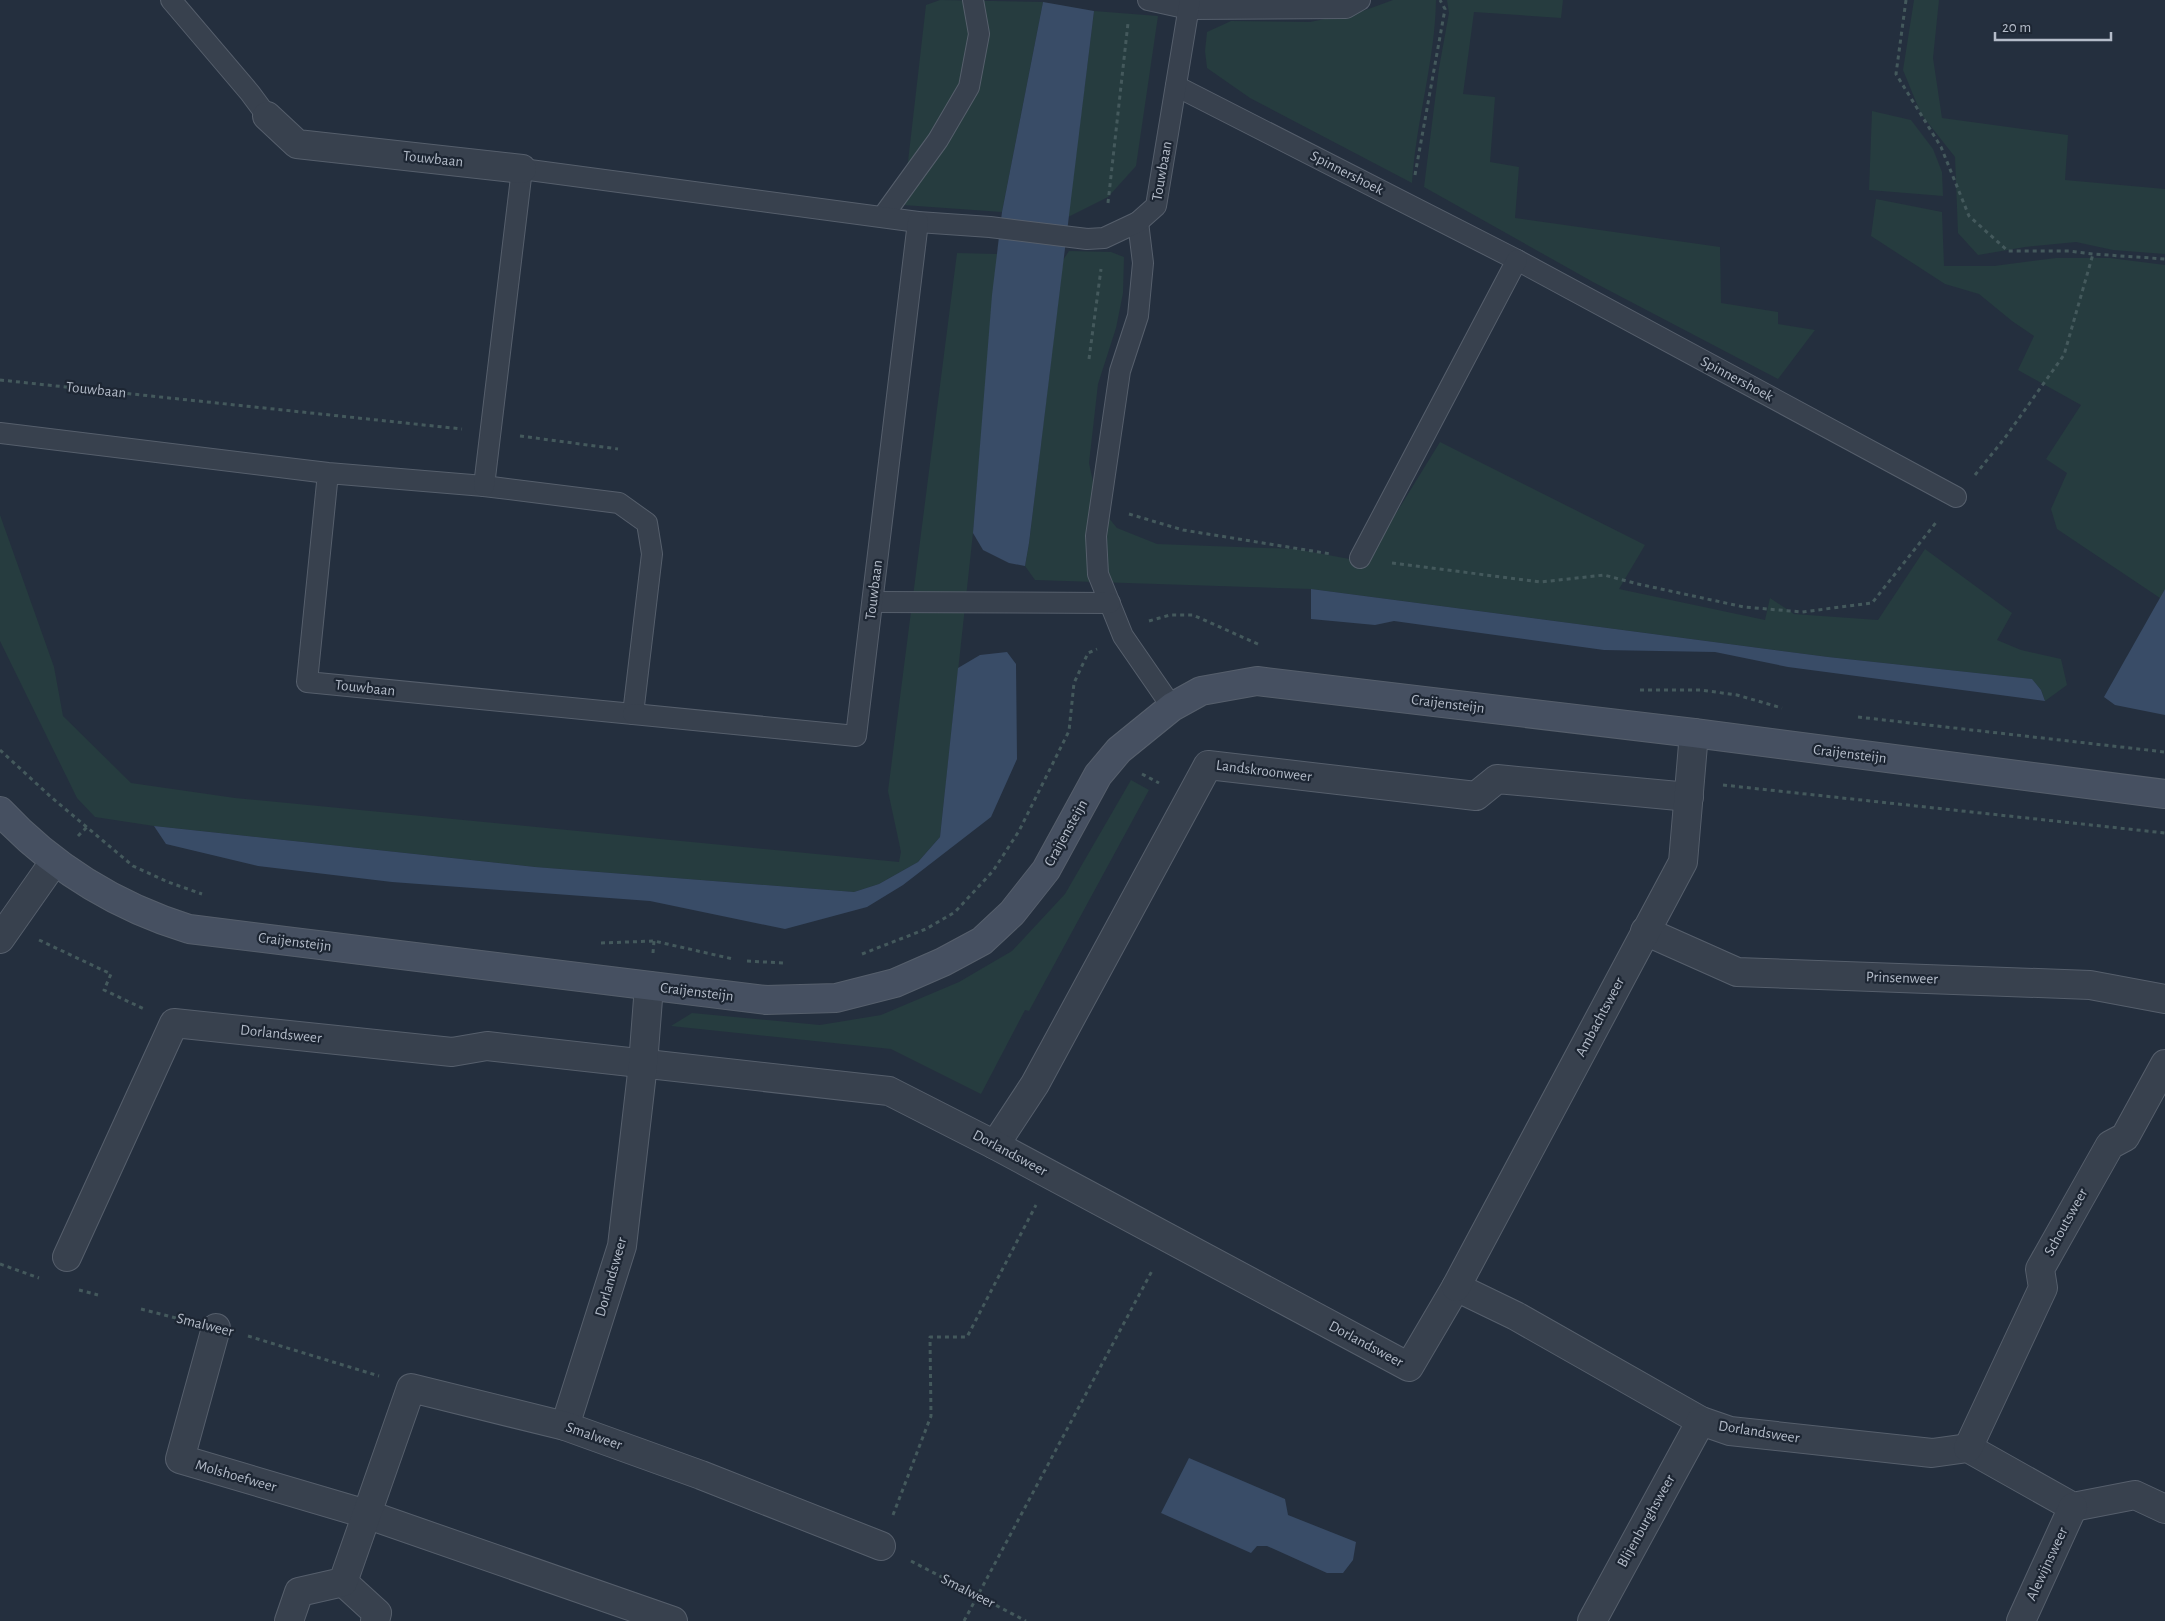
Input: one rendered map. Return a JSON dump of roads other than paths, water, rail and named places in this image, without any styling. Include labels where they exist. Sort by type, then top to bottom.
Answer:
[{"type":"street","name":"Touwbaan","points":[[267,116],[297,144],[522,169]]},
{"type":"street","name":"Craijensteijn","points":[[0,811],[54,862],[112,898],[152,918],[189,929],[766,1000],[836,998],[895,983],[982,941],[1012,913],[1046,870],[1098,775],[1119,750],[1172,707],[1201,691],[1257,681],[1694,733],[2165,794]]},
{"type":"street","name":"Ambachtsweer","points":[[1456,1287],[1683,862],[1694,733]]},
{"type":"street","name":"Landskroonweer","points":[[995,1145],[1035,1084],[1208,765],[1476,796],[1497,779],[1689,789]]},
{"type":"street","points":[[5,930],[54,862]]},
{"type":"street","name":"Prinsenweer","points":[[1646,931],[1737,972],[2090,985],[2165,999]]},
{"type":"street","name":"Dorlandsweer","points":[[565,1426],[622,1246],[643,1064],[649,986]]},
{"type":"street","name":"Dorlandsweer","points":[[67,1257],[174,1023],[452,1052],[487,1046],[889,1091],[995,1145],[1409,1367],[1456,1287],[1516,1316],[1701,1421],[1730,1430],[1932,1453],[1968,1448]]},
{"type":"street","name":"Schoutsweer","points":[[1968,1448],[2043,1288],[2040,1269],[2110,1145],[2125,1137],[2165,1064]]},
{"type":"street","name":"Molshoefweer","points":[[216,1328],[180,1460],[366,1514],[673,1621]]},
{"type":"street","name":"Smalweer","points":[[366,1514],[411,1388],[565,1426],[701,1475],[881,1546]]},
{"type":"street","name":"Blijenburghsweer","points":[[1592,1621],[1701,1421]]},
{"type":"street","points":[[1968,1448],[2073,1507],[2135,1495],[2165,1509]]},
{"type":"street","name":"Alewijnsweer","points":[[2021,1621],[2073,1507]]},
{"type":"street","points":[[343,1582],[366,1514]]},
{"type":"street","points":[[289,1621],[299,1592],[343,1582]]},
{"type":"street","points":[[343,1582],[377,1613],[375,1621]]},
{"type":"lane","name":"Touwbaan","points":[[171,0],[250,93],[267,116]]},
{"type":"lane","points":[[883,216],[938,140],[969,87],[979,34],[973,0]]},
{"type":"lane","points":[[1148,0],[1189,5],[1346,8],[1360,0]]},
{"type":"lane","name":"Touwbaan","points":[[522,169],[918,222],[1096,238],[1138,222],[1156,206],[1189,5]]},
{"type":"lane","name":"Spinnershoek","points":[[1176,86],[1517,260],[1956,497]]},
{"type":"lane","points":[[484,486],[522,169]]},
{"type":"lane","name":"Touwbaan","points":[[328,473],[307,682],[856,736],[918,222]]},
{"type":"lane","points":[[1138,222],[1143,264],[1138,316],[1120,371],[1096,536],[1098,574],[1123,636],[1172,707]]},
{"type":"lane","points":[[1360,558],[1517,260]]},
{"type":"lane","points":[[0,433],[328,473],[484,486],[619,503],[647,523],[652,554],[633,714]]},
{"type":"lane","points":[[873,602],[1110,603]]},
{"type":"water","points":[[1043,2],[1094,11],[1025,566],[1009,563],[983,550],[973,533],[992,295],[1002,212]]},
{"type":"water","points":[[1311,589],[1828,657],[2032,679],[2041,690],[2045,701],[1788,667],[1715,652],[1604,650],[1394,621],[1375,625],[1311,619]]},
{"type":"water","points":[[2165,589],[2165,715],[2115,705],[2104,697]]},
{"type":"water","points":[[1007,652],[1016,664],[1017,759],[991,817],[903,885],[867,907],[785,929],[650,901],[392,882],[258,866],[166,844],[154,826],[535,867],[854,892],[879,884],[918,862],[940,837],[958,668],[980,655]]},
{"type":"water","points":[[1189,1458],[1285,1499],[1288,1515],[1356,1542],[1353,1560],[1343,1573],[1327,1573],[1267,1546],[1257,1546],[1251,1553],[1161,1513]]}]
